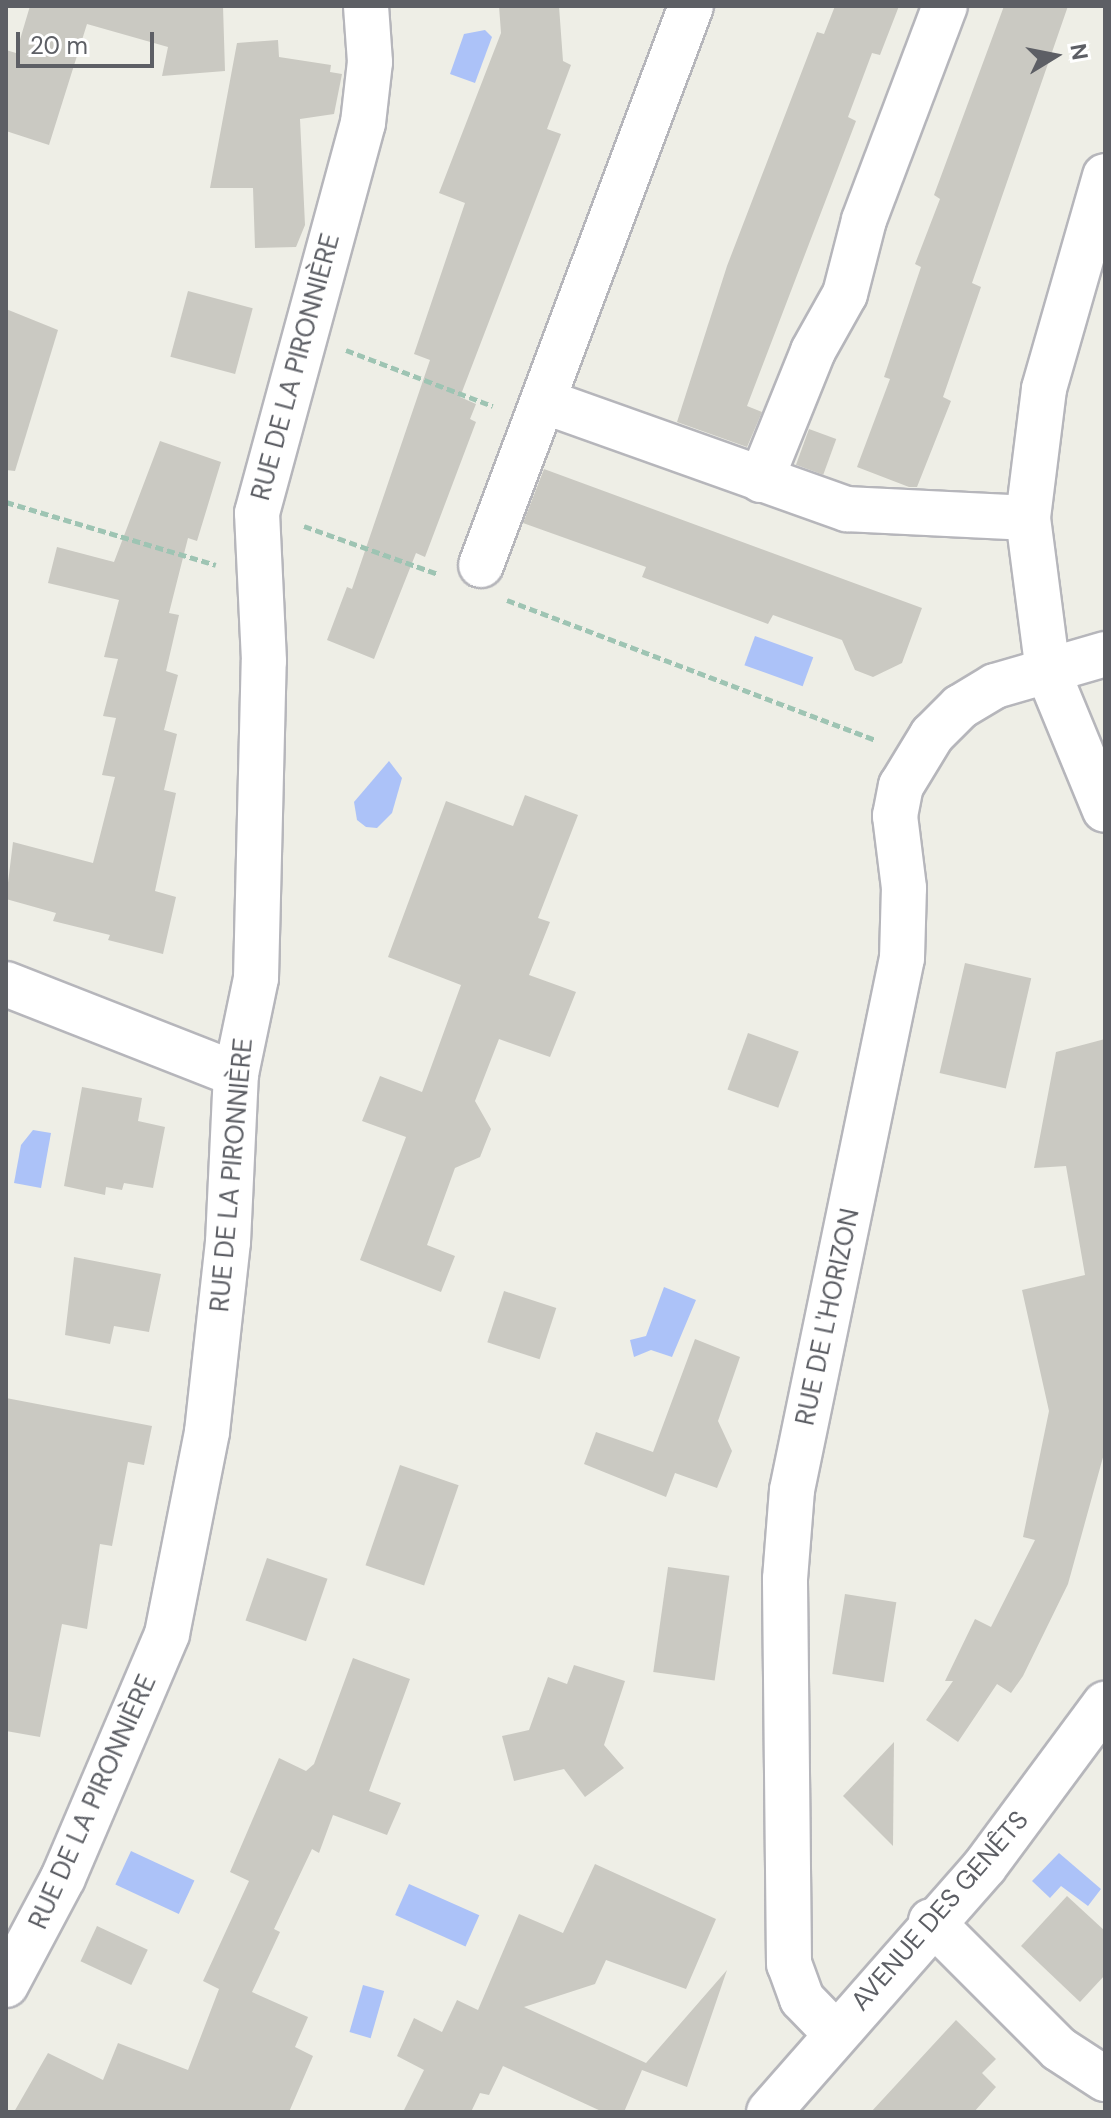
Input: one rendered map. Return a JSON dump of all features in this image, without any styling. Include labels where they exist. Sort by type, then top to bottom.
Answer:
[{"type":"street","name":"RUE DE LA PIRONNIÈRE","points":[[6,1985],[63,1878],[167,1634],[207,1432],[228,1242],[236,1074],[256,978],[262,571],[257,513],[363,123],[370,62],[366,6]]},
{"type":"street","points":[[476,580],[691,6]]},
{"type":"street","points":[[761,480],[813,351],[845,294],[864,220],[945,6]]},
{"type":"street","points":[[1105,176],[1044,389],[1028,518],[1048,672],[1105,810]]},
{"type":"street","points":[[539,413],[847,509],[889,516],[1028,518]]},
{"type":"street","name":"RUE DE L'HORIZON","points":[[834,2032],[802,1999],[789,1964],[785,1579],[792,1490],[902,958],[904,888],[895,816],[913,762],[960,707],[995,686],[1105,654]]},
{"type":"street","points":[[6,984],[236,1074]]},
{"type":"street","name":"AVENUE DES GENÊTS","points":[[769,2112],[931,1921],[985,1866],[1105,1704]]},
{"type":"street","points":[[931,1921],[1059,2049],[1105,2079]]},
{"type":"path","points":[[304,333],[539,413]]},
{"type":"path","points":[[6,502],[186,561],[262,571]]},
{"type":"path","points":[[257,513],[476,580],[871,738],[913,762]]},
{"type":"water","points":[[485,30],[492,37],[475,83],[450,74],[464,34]]},
{"type":"water","points":[[755,636],[813,657],[803,686],[744,665]]},
{"type":"water","points":[[389,761],[402,778],[392,813],[377,828],[366,827],[357,820],[354,802]]},
{"type":"water","points":[[33,1130],[51,1133],[41,1188],[14,1183],[21,1145]]},
{"type":"water","points":[[664,1287],[696,1300],[672,1357],[651,1350],[634,1357],[630,1340],[646,1336]]},
{"type":"water","points":[[131,1851],[194,1881],[179,1914],[115,1885]]},
{"type":"water","points":[[1059,1853],[1101,1889],[1088,1906],[1061,1886],[1050,1898],[1032,1881]]},
{"type":"water","points":[[409,1884],[479,1915],[466,1946],[395,1915]]},
{"type":"water","points":[[363,1985],[384,1991],[371,2038],[349,2032]]},
{"type":"building","points":[[30,6],[223,6],[225,71],[162,76],[168,47],[87,24],[49,145],[6,131],[6,50],[16,53]]},
{"type":"building","points":[[499,6],[559,6],[563,61],[571,65],[547,129],[561,134],[460,397],[476,404],[470,419],[476,422],[425,557],[416,553],[374,659],[327,640],[347,587],[352,589],[430,360],[414,354],[465,203],[439,193],[501,33]]},
{"type":"building","points":[[835,6],[899,6],[880,55],[872,53],[848,117],[856,121],[747,406],[762,412],[747,447],[677,422],[727,266],[817,32],[824,34]]},
{"type":"building","points":[[1004,6],[1068,6],[972,283],[981,287],[943,397],[951,401],[917,487],[909,487],[857,467],[890,379],[884,377],[921,267],[915,264],[940,199],[934,195]]},
{"type":"building","points":[[278,40],[279,57],[331,65],[330,72],[342,74],[334,114],[300,119],[305,225],[296,247],[255,248],[253,188],[210,188],[237,43]]},
{"type":"building","points":[[188,291],[253,308],[235,374],[170,357]]},
{"type":"building","points":[[6,309],[58,330],[15,471],[6,470]]},
{"type":"building","points":[[809,429],[836,439],[823,475],[796,465]]},
{"type":"building","points":[[160,441],[221,462],[197,541],[188,538],[169,613],[179,615],[166,671],[178,675],[164,730],[177,734],[164,790],[176,793],[155,891],[176,897],[163,954],[108,940],[110,935],[53,921],[56,913],[6,899],[13,842],[93,863],[115,777],[102,775],[116,718],[103,716],[118,659],[104,657],[119,600],[48,583],[57,547],[114,562]]},
{"type":"building","points":[[544,469],[922,608],[902,663],[873,677],[855,670],[842,640],[773,615],[768,624],[642,577],[646,567],[523,523]]},
{"type":"building","points":[[525,795],[578,815],[538,918],[550,922],[529,975],[576,992],[550,1057],[499,1039],[475,1101],[491,1129],[480,1157],[455,1168],[427,1245],[455,1256],[441,1292],[360,1260],[406,1137],[362,1121],[380,1076],[422,1092],[461,985],[388,957],[446,801],[513,826]]},
{"type":"building","points":[[965,963],[1031,978],[1006,1088],[940,1073]]},
{"type":"building","points":[[748,1033],[799,1051],[778,1108],[727,1089]]},
{"type":"building","points":[[1105,1039],[1105,1450],[1068,1584],[1023,1676],[1011,1693],[997,1684],[958,1742],[926,1720],[953,1681],[945,1681],[975,1619],[991,1627],[1035,1540],[1023,1537],[1049,1411],[1022,1290],[1085,1275],[1066,1166],[1034,1168],[1056,1052]]},
{"type":"building","points":[[82,1087],[142,1098],[138,1121],[165,1127],[153,1188],[124,1183],[122,1190],[106,1187],[105,1195],[64,1186]]},
{"type":"building","points":[[74,1257],[161,1274],[149,1332],[114,1326],[110,1344],[65,1335]]},
{"type":"building","points":[[504,1291],[556,1308],[540,1359],[487,1342]]},
{"type":"building","points":[[695,1339],[740,1357],[718,1421],[732,1451],[717,1488],[675,1473],[666,1497],[584,1464],[596,1432],[653,1452]]},
{"type":"building","points":[[6,1398],[152,1426],[144,1465],[128,1462],[112,1546],[100,1544],[87,1629],[62,1624],[40,1737],[6,1731]]},
{"type":"building","points":[[400,1465],[459,1485],[424,1585],[365,1565]]},
{"type":"building","points":[[267,1558],[328,1579],[306,1641],[246,1620]]},
{"type":"building","points":[[668,1567],[729,1576],[715,1681],[653,1672]]},
{"type":"building","points":[[845,1594],[896,1602],[884,1682],[832,1674]]},
{"type":"building","points":[[353,1658],[410,1679],[369,1791],[401,1803],[387,1835],[333,1815],[319,1853],[312,1849],[274,1929],[280,1932],[252,1992],[308,2017],[295,2047],[313,2056],[289,2112],[14,2112],[48,2053],[103,2080],[118,2043],[188,2070],[219,1989],[203,1981],[249,1881],[230,1872],[279,1758],[306,1771],[314,1764]]},
{"type":"building","points":[[574,1665],[625,1681],[604,1745],[624,1768],[585,1797],[564,1769],[514,1781],[502,1736],[529,1730],[548,1677],[567,1684]]},
{"type":"building","points":[[894,1742],[893,1846],[843,1796]]},
{"type":"building","points":[[595,1864],[716,1919],[686,1989],[606,1960],[595,1984],[524,2007],[646,2063],[727,1970],[687,2087],[642,2070],[624,2112],[603,2112],[503,2066],[489,2095],[480,2093],[471,2112],[403,2112],[424,2070],[397,2056],[414,2018],[442,2032],[457,2000],[478,2010],[519,1914],[563,1933]]},
{"type":"building","points":[[1067,1896],[1105,1931],[1105,1975],[1080,2002],[1021,1946]]},
{"type":"building","points":[[97,1926],[148,1950],[131,1985],[81,1961]]},
{"type":"building","points":[[956,2020],[996,2059],[982,2073],[996,2087],[974,2112],[871,2112]]}]
